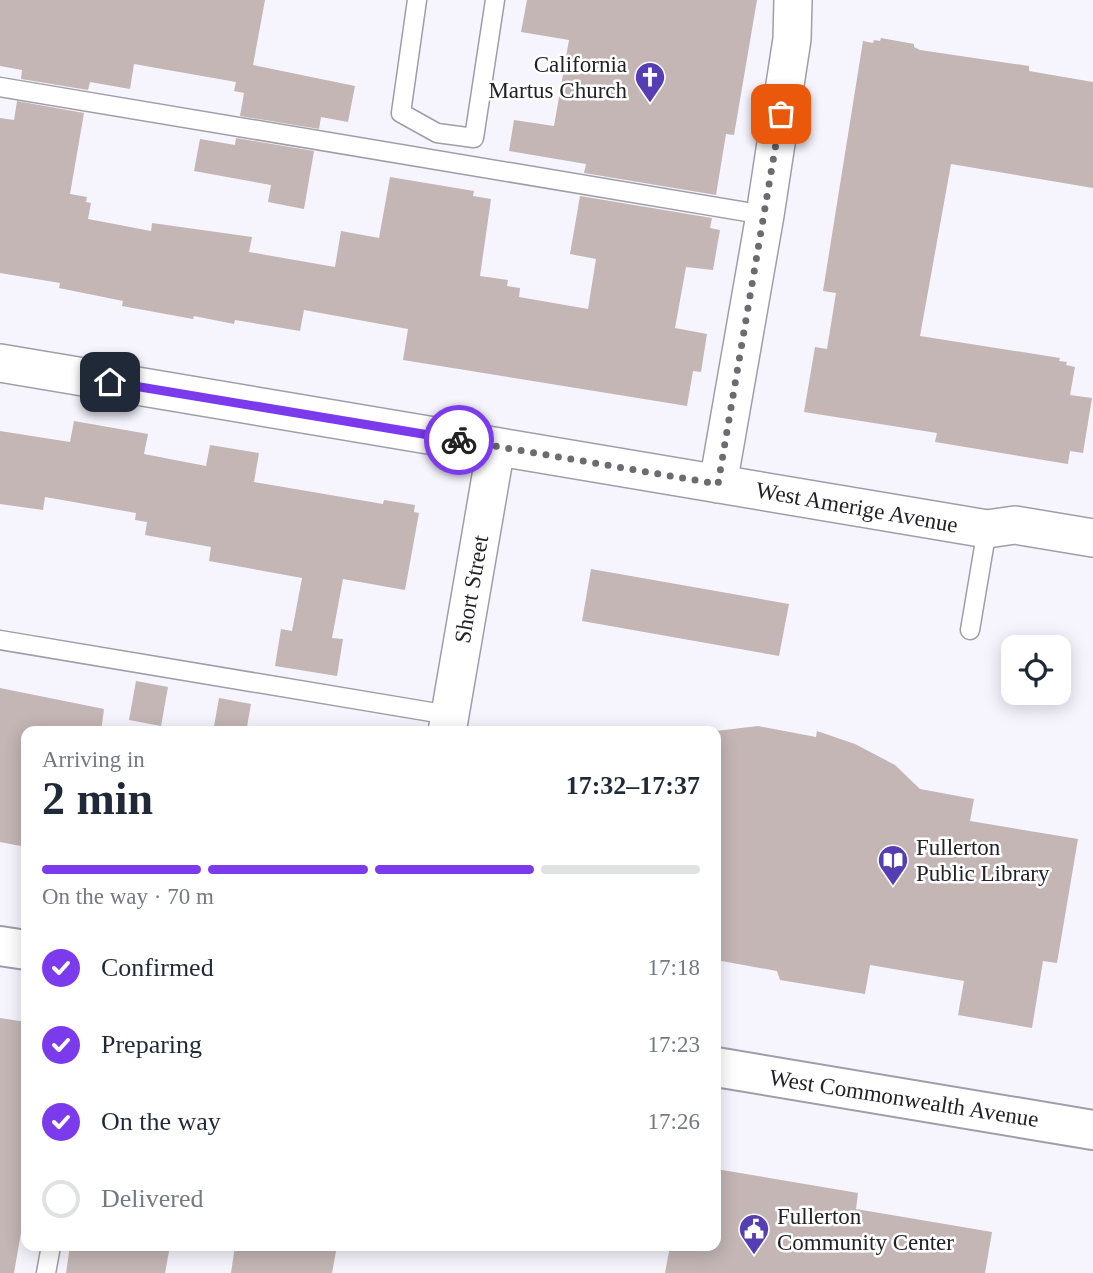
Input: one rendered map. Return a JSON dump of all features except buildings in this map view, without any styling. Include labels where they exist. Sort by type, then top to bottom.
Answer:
[{"type":"main road","points":[[0,946],[21,949]]},
{"type":"main road","name":"West Commonwealth Avenue","points":[[721,1068],[1093,1130]]},
{"type":"street","points":[[718,484],[765,215],[792,39],[793,0]]},
{"type":"street","points":[[792,39],[808,0]]},
{"type":"street","name":"West Amerige Avenue","points":[[0,363],[987,529],[1016,526],[1093,538]]},
{"type":"street","name":"Short Street","points":[[448,723],[496,447]]},
{"type":"lane","points":[[417,0],[401,113],[437,133],[474,138],[495,0]]},
{"type":"lane","points":[[0,87],[765,215]]},
{"type":"lane","points":[[971,630],[987,529]]},
{"type":"lane","points":[[0,639],[448,723]]},
{"type":"lane","points":[[46,1273],[50,1251]]},
{"type":"way so far","points":[[459,440],[718,484],[781,114]]},
{"type":"place","name":"California Martus Church","points":[[650,104]]},
{"type":"place","name":"Fullerton Public Library","points":[[893,887]]},
{"type":"place","name":"Fullerton Community Center","points":[[754,1256]]},
{"type":"route","points":[[110,382],[459,440]]}]
